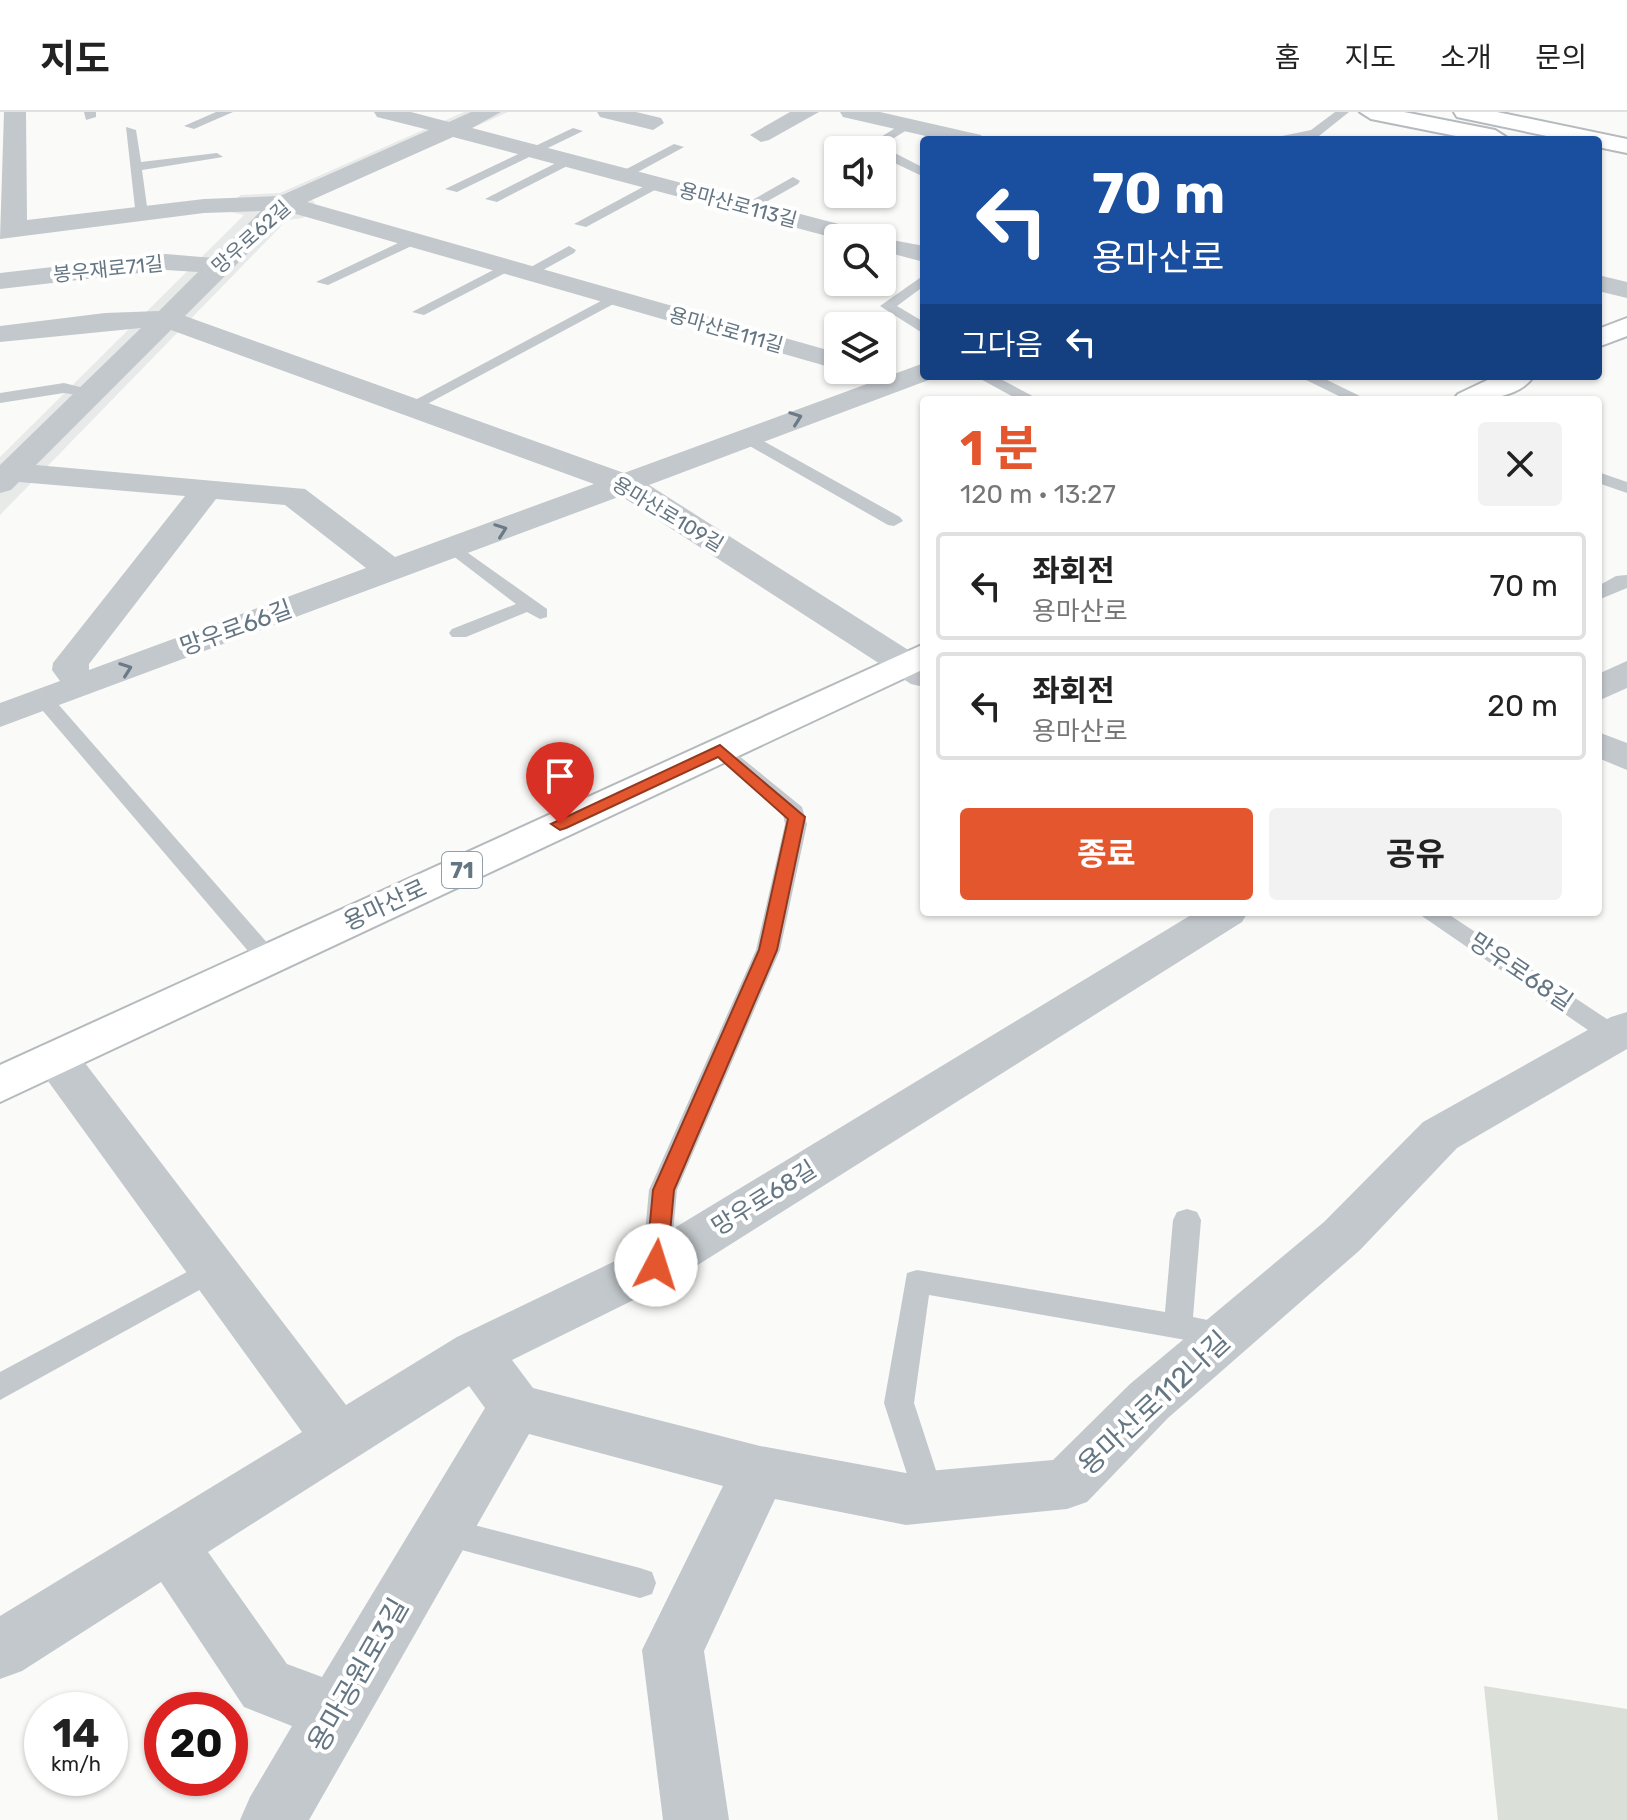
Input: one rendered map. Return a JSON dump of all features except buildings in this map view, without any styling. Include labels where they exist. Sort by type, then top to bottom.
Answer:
[{"type":"main road","points":[[1465,112],[1579,136]]},
{"type":"main road","points":[[1379,114],[1492,136]]},
{"type":"main road","points":[[1602,141],[1627,146]]},
{"type":"main road","points":[[1602,158],[1627,163]]},
{"type":"main road","points":[[1602,337],[1627,326]]},
{"type":"main road","points":[[1477,396],[1511,380]]},
{"type":"main road","name":"용마산로","points":[[0,1085],[720,750],[918,665]]},
{"type":"street","points":[[15,112],[7,150],[7,230],[141,214],[284,203]]},
{"type":"street","name":"용마산로113길","points":[[385,112],[824,227]]},
{"type":"street","name":"망우로62길","points":[[11,465],[92,392],[216,266],[284,203],[490,112]]},
{"type":"street","points":[[608,112],[653,123]]},
{"type":"street","points":[[761,135],[808,112]]},
{"type":"street","points":[[851,112],[956,136]]},
{"type":"street","name":"용마산로111길","points":[[284,203],[824,358]]},
{"type":"street","points":[[896,247],[920,253]]},
{"type":"street","name":"봉우재로71길","points":[[0,281],[166,262],[216,266]]},
{"type":"street","points":[[1602,284],[1627,290]]},
{"type":"street","points":[[0,334],[90,322],[167,319]]},
{"type":"street","name":"용마산로109길","points":[[167,319],[625,484],[918,665]]},
{"type":"street","name":"망우로66길","points":[[0,716],[913,376]]},
{"type":"street","points":[[11,465],[299,498],[391,571]]},
{"type":"street","points":[[82,685],[70,670],[71,663],[208,488]]},
{"type":"street","points":[[1602,688],[1627,672]]},
{"type":"street","points":[[1602,745],[1627,758]]},
{"type":"street","name":"망우로68길","points":[[0,1650],[476,1353],[656,1265],[1221,916]]},
{"type":"street","name":"용마산로112나길","points":[[760,1471],[906,1499],[1067,1484],[1149,1401],[1202,1331],[1342,1236],[1440,1135],[1620,1031]]},
{"type":"street","points":[[56,1058],[339,1438]]},
{"type":"street","points":[[476,1353],[515,1407],[760,1471],[673,1650],[696,1820]]},
{"type":"street","name":"용마공원로3길","points":[[273,1820],[515,1407]]},
{"type":"street","points":[[169,1544],[266,1686],[336,1713]]},
{"type":"lane","points":[[190,126],[227,112]]},
{"type":"lane","points":[[1295,136],[1315,133],[1343,112]]},
{"type":"lane","points":[[890,136],[909,125]]},
{"type":"lane","points":[[130,130],[141,214]]},
{"type":"lane","points":[[452,189],[577,131]]},
{"type":"lane","name":"용마산로113길","points":[[622,175],[678,147]]},
{"type":"lane","points":[[135,167],[217,157]]},
{"type":"lane","points":[[896,159],[920,171]]},
{"type":"lane","points":[[492,199],[571,161]]},
{"type":"lane","points":[[747,207],[793,181]]},
{"type":"lane","name":"용마산로113길","points":[[581,224],[659,184]]},
{"type":"lane","points":[[323,282],[413,240]]},
{"type":"lane","points":[[419,312],[569,250]]},
{"type":"lane","points":[[920,282],[887,306],[920,327]]},
{"type":"lane","points":[[410,407],[513,349],[526,347],[614,298]]},
{"type":"lane","points":[[991,380],[1024,396]]},
{"type":"lane","points":[[1315,380],[1351,396]]},
{"type":"lane","points":[[0,398],[64,388],[92,392]]},
{"type":"lane","points":[[747,437],[894,521]]},
{"type":"lane","points":[[1602,479],[1627,488]]},
{"type":"lane","points":[[454,548],[534,609],[459,633]]},
{"type":"lane","points":[[1602,592],[1623,580],[1627,582]]},
{"type":"lane","points":[[44,700],[269,960]]},
{"type":"lane","points":[[656,1265],[663,1190],[768,950],[796,824],[794,812],[720,750]]},
{"type":"lane","name":"망우로68길","points":[[1434,916],[1620,1031]]},
{"type":"lane","points":[[929,1498],[899,1403],[917,1281],[1202,1331],[1187,1220]]},
{"type":"lane","points":[[0,1387],[213,1269]]},
{"type":"lane","points":[[443,1531],[640,1583]]},
{"type":"shaded area","points":[[464,112],[508,112],[312,200],[315,203],[311,212],[303,218],[287,220],[0,515],[0,457],[244,215],[221,210],[241,195],[280,193]]},
{"type":"shaded area","points":[[1484,1686],[1627,1709],[1627,1820],[1498,1820]]},
{"type":"route","points":[[560,824],[720,750],[794,812],[796,817],[768,950],[663,1190],[656,1265]]}]
